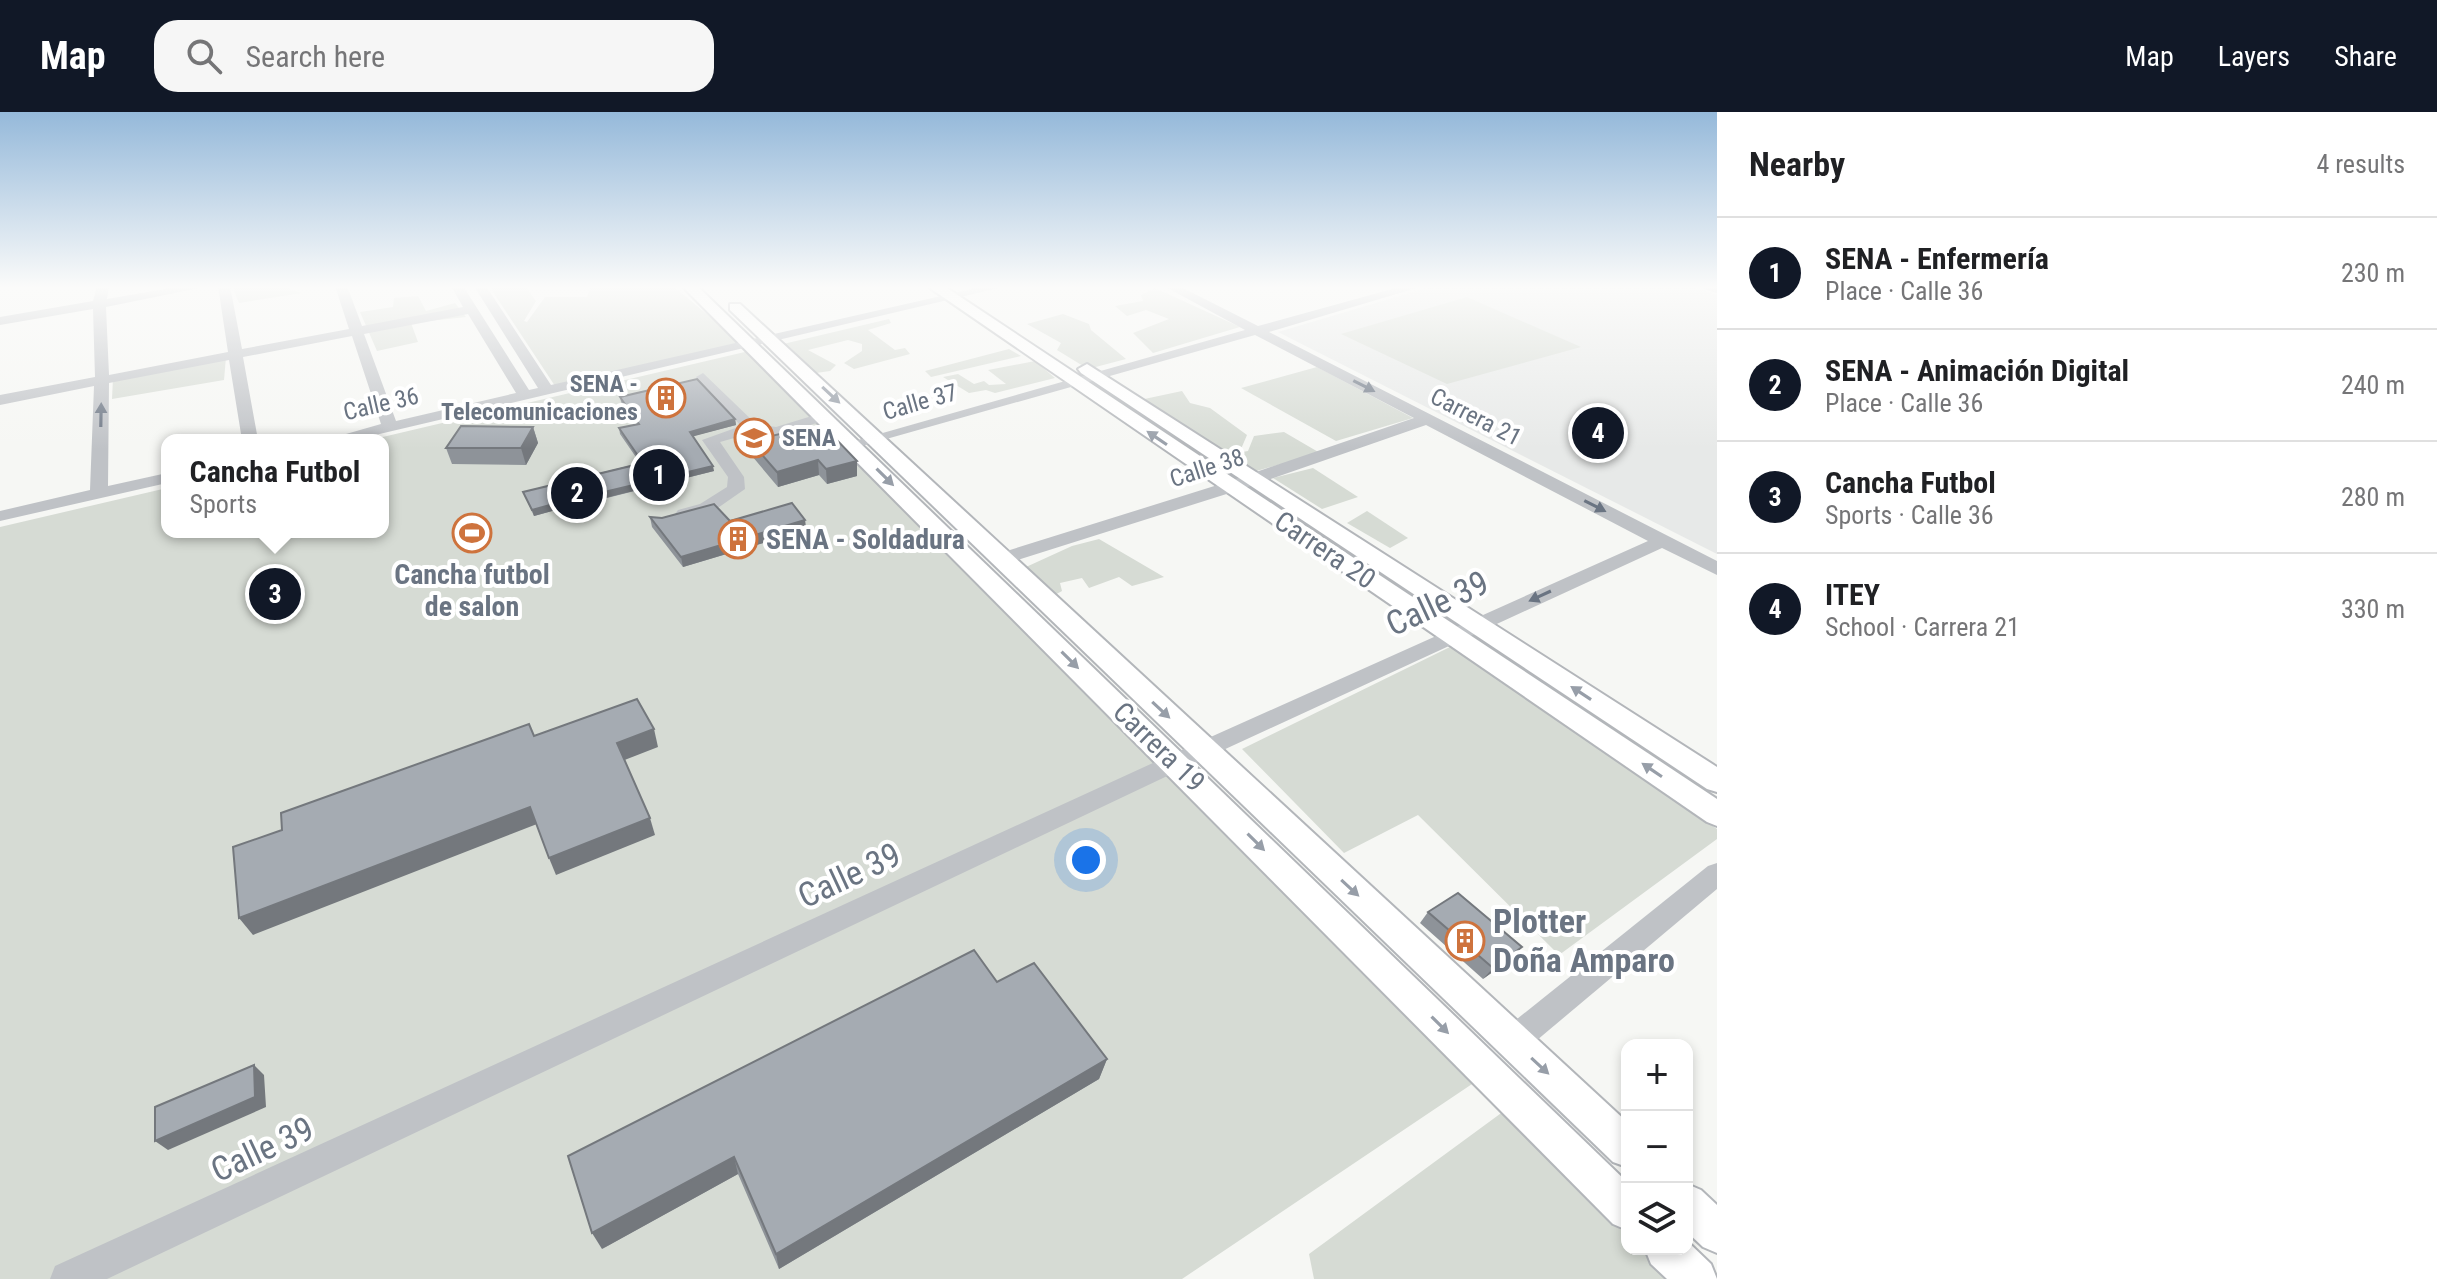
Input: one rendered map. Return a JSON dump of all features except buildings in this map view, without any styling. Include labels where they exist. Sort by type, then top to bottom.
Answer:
[{"type":"main road","name":"Carrera 20","points":[[1019,340],[1074,382],[1717,814]]},
{"type":"main road","name":"Carrera 20","points":[[1038,340],[1097,375],[1717,781]]},
{"type":"main road","name":"Carrera 19","points":[[760,342],[825,417],[863,440],[1001,559],[1621,1142]]},
{"type":"main road","name":"Carrera 19","points":[[760,342],[863,440],[1174,763],[1621,1204]]},
{"type":"main road","points":[[1693,1210],[1717,1233]]},
{"type":"main road","points":[[1672,1255],[1696,1279]]},
{"type":"street","points":[[99,493],[100,340]]},
{"type":"street","points":[[234,340],[249,434]]},
{"type":"street","points":[[0,400],[307,340]]},
{"type":"street","points":[[359,340],[390,427]]},
{"type":"street","points":[[491,340],[525,395]]},
{"type":"street","points":[[515,340],[547,390]]},
{"type":"street","name":"Calle 36","points":[[359,434],[766,340]]},
{"type":"street","name":"Calle 37","points":[[863,440],[1223,340]]},
{"type":"street","name":"Carrera 21","points":[[1276,340],[1717,569]]},
{"type":"street","points":[[703,377],[751,428]]},
{"type":"street","points":[[663,520],[706,508],[736,489],[736,477],[710,440],[751,428],[777,432],[825,417]]},
{"type":"street","name":"Calle 38","points":[[1001,559],[1230,487],[1427,419]]},
{"type":"street","points":[[0,516],[161,479]]},
{"type":"street","name":"Calle 39","points":[[68,1279],[1174,763],[1662,541]]},
{"type":"street","points":[[1513,1041],[1717,874]]},
{"type":"shaded area","points":[[372,340],[418,342],[377,351]]},
{"type":"shaded area","points":[[525,340],[739,340],[743,344],[555,386]]},
{"type":"shaded area","points":[[798,340],[846,340],[808,350],[836,365],[830,371],[816,373],[779,345]]},
{"type":"shaded area","points":[[850,340],[882,340],[895,350],[905,348],[910,354],[854,369],[844,363],[862,351],[862,344]]},
{"type":"shaded area","points":[[1056,340],[1104,340],[1126,359],[1088,369],[1057,350],[1061,343]]},
{"type":"shaded area","points":[[1140,340],[1195,340],[1153,353]]},
{"type":"shaded area","points":[[1295,340],[1717,340],[1717,554]]},
{"type":"shaded area","points":[[1355,340],[1566,340],[1581,347],[1447,384]]},
{"type":"shaded area","points":[[1009,349],[1021,356],[931,377],[925,371]]},
{"type":"shaded area","points":[[749,351],[1481,1078],[1182,1279],[0,1279],[0,527],[161,489],[161,538],[389,538],[389,436]]},
{"type":"shaded area","points":[[226,357],[224,380],[112,399],[113,378]]},
{"type":"shaded area","points":[[1035,361],[1055,378],[995,393],[986,390],[969,393],[943,377],[958,374],[974,384],[984,381],[989,385],[1006,384],[988,370]]},
{"type":"shaded area","points":[[1317,367],[1413,418],[1336,441],[1241,388]]},
{"type":"shaded area","points":[[1182,391],[1190,403],[1210,408],[1247,435],[1241,449],[1220,452],[1135,401]]},
{"type":"shaded area","points":[[1284,432],[1320,453],[1253,472],[1226,455],[1248,451],[1254,436]]},
{"type":"shaded area","points":[[1313,468],[1358,497],[1322,509],[1273,478]]},
{"type":"shaded area","points":[[1367,511],[1408,538],[1390,548],[1347,523]]},
{"type":"shaded area","points":[[1099,539],[1164,577],[1132,586],[1119,577],[1089,588],[1082,578],[1060,583],[1062,591],[1053,596],[1026,567],[1072,546]]},
{"type":"shaded area","points":[[1452,646],[1717,829],[1717,839],[1559,955],[1418,815],[1344,853],[1242,749]]},
{"type":"shaded area","points":[[1504,1111],[1621,1230],[1621,1255],[1646,1255],[1670,1279],[1314,1279],[1309,1254]]},
{"type":"place","name":"SENA - Telecomunicaciones","points":[[666,398]]},
{"type":"place","name":"ITEY","points":[[1598,433]]},
{"type":"place","name":"SENA","points":[[754,438]]},
{"type":"place","name":"SENA - Enfermería","points":[[659,475]]},
{"type":"place","name":"SENA - Animación Digital","points":[[577,493]]},
{"type":"place","name":"Cancha futbol de salon","points":[[472,533]]},
{"type":"place","name":"SENA - Soldadura","points":[[738,539]]},
{"type":"place","name":"Cancha Futbol","points":[[275,594]]},
{"type":"place","name":"Plotter Doña Amparo","points":[[1465,941]]}]
